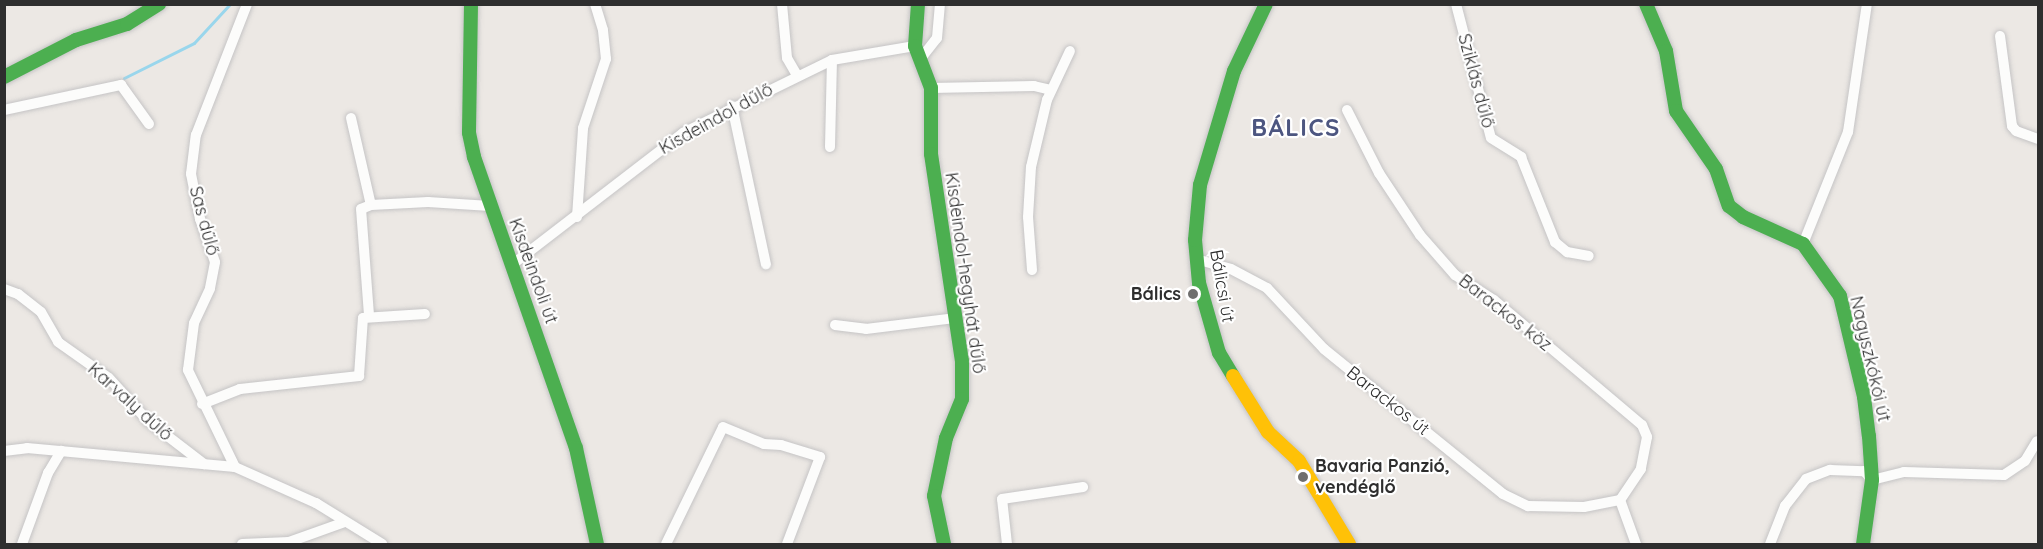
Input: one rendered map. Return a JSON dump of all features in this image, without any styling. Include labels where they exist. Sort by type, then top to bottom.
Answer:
[{"type":"street","points":[[4,77],[76,40],[127,24],[159,4]]},
{"type":"street","name":"Sas dűlő","points":[[235,467],[202,404],[187,361],[194,323],[210,288],[215,262],[200,219],[192,162],[199,127],[247,4]]},
{"type":"street","name":"Kisdeindoli út","points":[[471,4],[469,133],[490,206],[513,264],[576,448],[597,544]]},
{"type":"street","points":[[577,217],[583,128],[606,59],[603,30],[595,4]]},
{"type":"street","points":[[782,4],[787,58],[797,75]]},
{"type":"street","name":"Kisdeindol-hegyhát dűlő","points":[[918,4],[918,52],[932,88],[931,154],[962,361],[962,399],[946,438],[934,496],[944,544]]},
{"type":"street","points":[[918,52],[937,38],[940,4]]},
{"type":"street","name":"Bálicsi út","points":[[1266,4],[1234,71],[1200,185],[1196,259],[1219,353],[1268,432],[1299,461],[1349,544]]},
{"type":"street","name":"Sziklás dűlő","points":[[1456,4],[1491,138],[1521,157],[1555,242],[1567,252],[1589,255]]},
{"type":"street","points":[[1646,4],[1666,51],[1676,111],[1716,169],[1729,206],[1743,217],[1803,244],[1848,132],[1867,4]]},
{"type":"street","points":[[2000,36],[2012,126],[2016,131],[2038,138]]},
{"type":"street","points":[[1032,270],[1028,217],[1031,166],[1051,90],[1070,51]]},
{"type":"street","name":"Kisdeindol dűlő","points":[[513,264],[577,217],[652,153],[732,106],[832,60],[918,52]]},
{"type":"street","points":[[830,147],[832,60]]},
{"type":"street","points":[[4,110],[121,85],[149,124]]},
{"type":"street","points":[[932,88],[1034,86],[1051,90]]},
{"type":"street","points":[[732,106],[766,264]]},
{"type":"street","name":"Barackos köz","points":[[1347,110],[1408,217],[1455,275],[1494,300],[1642,425],[1647,437],[1641,469],[1620,500]]},
{"type":"street","points":[[351,118],[371,204]]},
{"type":"street","points":[[369,315],[361,209],[371,204],[428,202],[490,206]]},
{"type":"street","name":"Nagyszkókói út","points":[[1803,244],[1840,296],[1864,398],[1872,480],[1863,544]]},
{"type":"street","name":"Barackos út","points":[[1196,259],[1231,269],[1267,288],[1324,349],[1503,494],[1528,506],[1584,507],[1620,500]]},
{"type":"street","name":"Karvaly dűlő","points":[[4,289],[18,294],[41,312],[58,342],[109,378],[148,421],[207,466]]},
{"type":"street","points":[[202,404],[240,389],[359,375],[361,321],[369,315],[425,314]]},
{"type":"street","points":[[835,325],[866,329],[956,318]]},
{"type":"street","points":[[666,544],[723,427],[764,444],[781,444],[820,457],[787,544]]},
{"type":"street","points":[[1770,544],[1785,506],[1806,479],[1830,470],[1864,471],[1872,480],[1904,472],[2004,475],[2025,461],[2037,441]]},
{"type":"street","points":[[4,452],[17,448],[154,457],[207,466],[235,467],[316,503],[382,544]]},
{"type":"street","points":[[22,544],[48,473],[61,451]]},
{"type":"street","points":[[1007,544],[1002,500],[1083,487]]},
{"type":"street","points":[[1620,500],[1636,544]]},
{"type":"street","points":[[242,544],[289,542],[345,522]]},
{"type":"waterway","points":[[124,78],[194,43],[230,4]]},
{"type":"traffic: fast","points":[[4,77],[76,40],[127,24],[159,4]]},
{"type":"traffic: fast","points":[[471,4],[469,133],[474,157],[576,448],[597,544]]},
{"type":"traffic: fast","points":[[918,4],[915,46],[931,88],[931,154],[962,361],[962,399],[946,438],[934,496],[944,544]]},
{"type":"traffic: fast","points":[[1233,376],[1219,353],[1199,283],[1195,240],[1200,185],[1234,71],[1266,4]]},
{"type":"traffic: fast","points":[[1646,4],[1666,51],[1676,111],[1716,169],[1729,206],[1743,217],[1803,244],[1840,296],[1864,397],[1869,436],[1872,480],[1863,544]]},
{"type":"traffic: slow","points":[[1233,376],[1268,432],[1299,461],[1349,544]]},
{"type":"place","name":"Bálics","points":[[1193,294]]},
{"type":"place","name":"Bavaria Panzió, vendéglő","points":[[1303,477]]},
{"type":"district","name":"BÁLICS","points":[[1296,128]]}]
